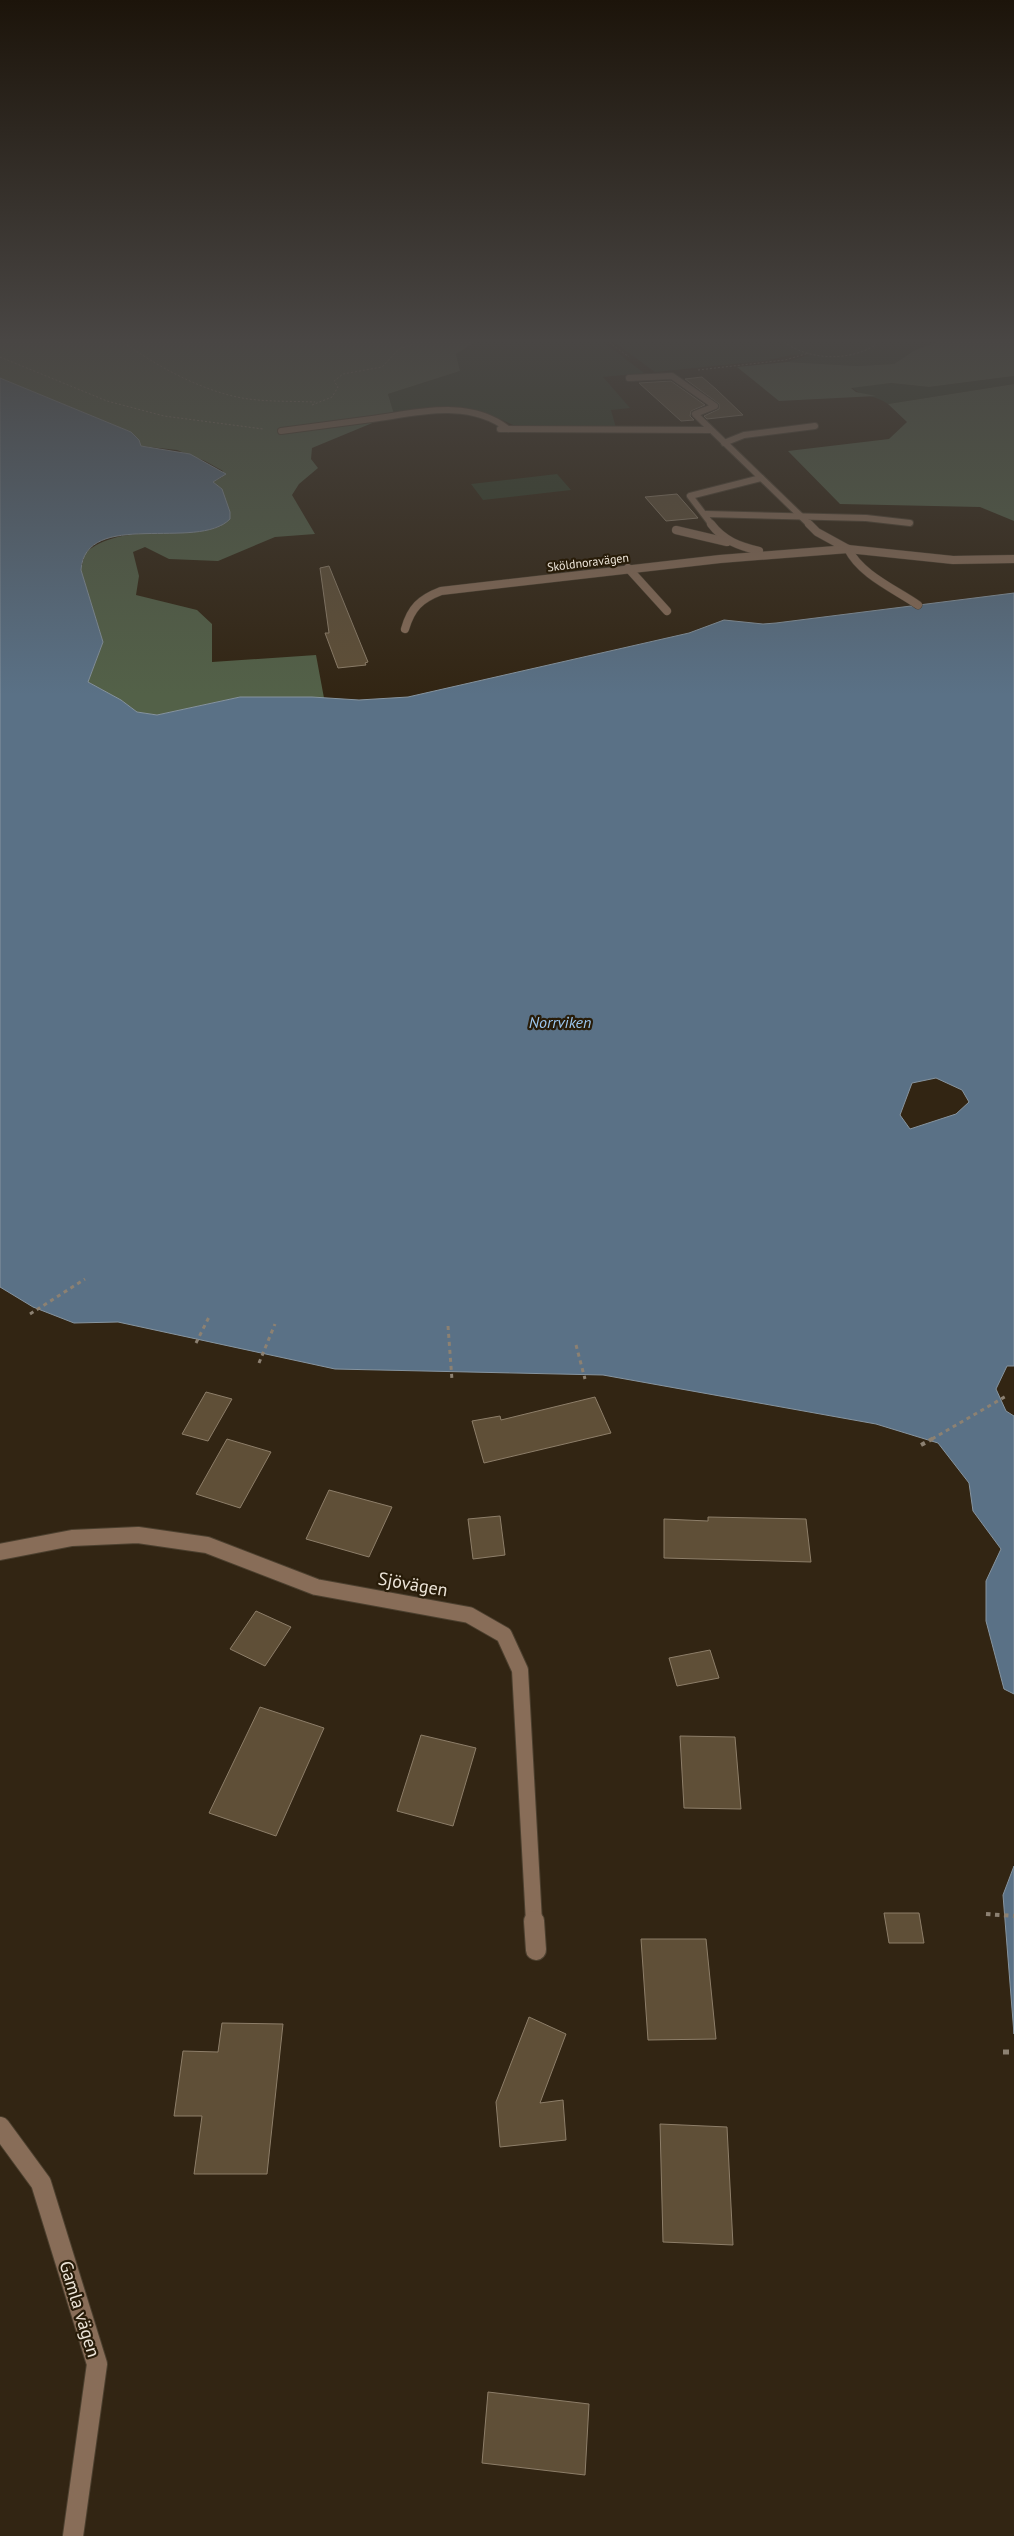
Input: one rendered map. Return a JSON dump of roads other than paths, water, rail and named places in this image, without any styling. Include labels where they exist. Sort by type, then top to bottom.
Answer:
[{"type":"street","name":"Sköldnoravägen","points":[[740,458],[817,535],[848,549]]},
{"type":"street","points":[[727,542],[713,528],[706,514],[690,496],[761,478]]},
{"type":"street","points":[[706,514],[866,518],[910,523]]},
{"type":"street","points":[[676,530],[776,554]]},
{"type":"street","points":[[720,558],[727,542]]},
{"type":"street","name":"Sköldnoravägen","points":[[794,553],[812,546]]},
{"type":"street","name":"Sköldnoravägen","points":[[405,629],[409,612],[421,598],[441,591],[628,568],[720,558],[848,549],[953,560],[1014,559]]},
{"type":"street","points":[[848,549],[850,556],[868,571],[918,605]]},
{"type":"street","points":[[628,568],[667,611]]},
{"type":"street","name":"Sjövägen","points":[[0,1552],[72,1538],[138,1535],[207,1545],[316,1587],[469,1615],[504,1635],[520,1670],[536,1950]]},
{"type":"street","name":"Gamla vägen","points":[[0,2127],[41,2183],[97,2364],[73,2536]]},
{"type":"water","name":"Norrviken","points":[[0,458],[198,458],[226,474],[213,482],[222,489],[230,512],[230,519],[215,528],[194,532],[121,535],[101,541],[87,551],[81,570],[103,642],[88,682],[121,700],[137,712],[157,715],[240,697],[312,697],[359,700],[408,697],[689,633],[724,620],[763,624],[776,623],[1014,593],[1014,1366],[1007,1366],[996,1389],[1006,1411],[1014,1416],[1014,1694],[1004,1689],[986,1621],[986,1581],[1001,1549],[973,1511],[969,1483],[938,1443],[876,1424],[603,1375],[335,1369],[118,1322],[74,1323],[33,1307],[0,1287]],"holes":[[[936,1078],[962,1090],[969,1102],[956,1114],[910,1129],[900,1115],[912,1083]]]},
{"type":"water","points":[[1014,1866],[1014,2034],[1003,1895]]}]
